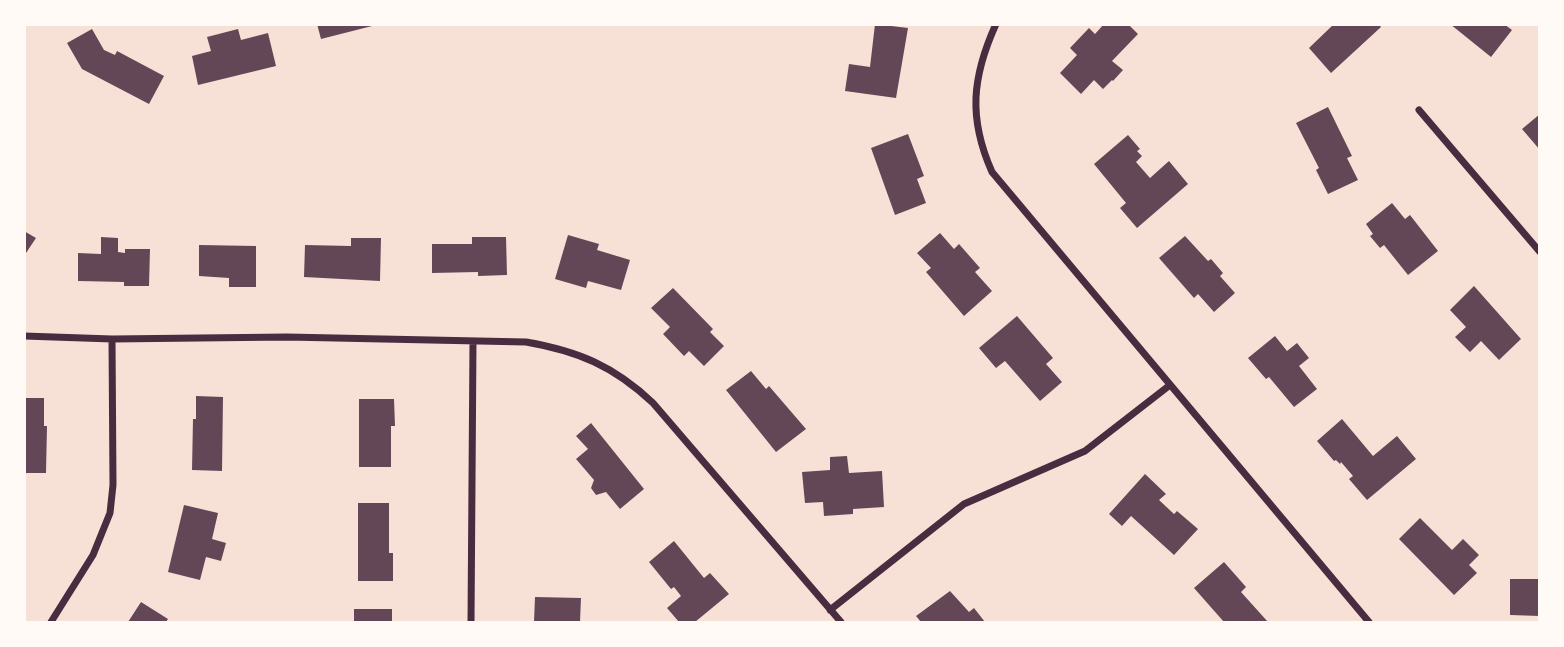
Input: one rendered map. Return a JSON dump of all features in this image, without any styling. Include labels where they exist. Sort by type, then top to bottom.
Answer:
[{"type":"street","points":[[996,24],[983,54],[975,98],[978,130],[992,172],[1369,622]]},
{"type":"street","points":[[1419,110],[1539,253]]},
{"type":"street","points":[[24,336],[113,339],[287,337],[526,341],[559,347],[590,358],[619,374],[660,411],[841,622]]},
{"type":"street","points":[[51,622],[93,555],[110,513],[113,485],[113,339]]},
{"type":"street","points":[[471,622],[473,341]]},
{"type":"street","points":[[830,610],[964,504],[1085,451],[1170,385]]},
{"type":"building","points":[[317,24],[376,24],[376,25],[321,39]]},
{"type":"building","points":[[875,24],[908,28],[896,98],[845,91],[849,64],[870,67]]},
{"type":"building","points":[[1104,24],[1128,24],[1138,34],[1112,61],[1123,70],[1113,81],[1103,89],[1094,80],[1081,94],[1060,73],[1077,55],[1070,48],[1089,28],[1095,34]]},
{"type":"building","points":[[1334,24],[1379,24],[1381,27],[1331,73],[1309,48]]},
{"type":"building","points":[[1450,24],[1504,24],[1512,30],[1491,57]]},
{"type":"building","points":[[92,29],[104,50],[115,55],[117,51],[164,76],[149,104],[82,69],[67,43]]},
{"type":"building","points":[[238,29],[241,40],[268,33],[276,66],[198,85],[192,56],[211,51],[207,37]]},
{"type":"building","points":[[1328,107],[1352,156],[1347,158],[1358,180],[1328,194],[1316,170],[1319,168],[1296,123]]},
{"type":"building","points":[[1540,114],[1540,150],[1522,129]]},
{"type":"building","points":[[908,134],[924,176],[917,179],[926,203],[895,215],[871,148]]},
{"type":"building","points":[[1128,135],[1140,149],[1137,151],[1142,156],[1136,162],[1150,178],[1169,161],[1188,184],[1137,228],[1120,208],[1126,203],[1094,164]]},
{"type":"building","points":[[1392,203],[1405,219],[1410,215],[1438,251],[1408,275],[1384,245],[1380,248],[1370,236],[1373,234],[1366,224]]},
{"type":"building","points":[[24,231],[36,238],[24,256]]},
{"type":"building","points":[[940,233],[954,249],[959,244],[980,268],[975,272],[992,291],[964,316],[926,272],[931,268],[917,253]]},
{"type":"building","points":[[568,235],[599,244],[597,250],[630,260],[621,290],[588,281],[586,288],[555,279]]},
{"type":"building","points":[[1185,236],[1208,261],[1211,259],[1223,273],[1220,276],[1235,293],[1214,312],[1198,294],[1194,298],[1159,258]]},
{"type":"building","points":[[101,237],[118,238],[118,252],[125,253],[125,249],[150,249],[149,286],[124,286],[124,282],[78,281],[78,253],[101,254]]},
{"type":"building","points":[[472,237],[506,237],[507,275],[478,276],[478,272],[432,273],[432,244],[472,244]]},
{"type":"building","points":[[351,238],[381,238],[380,281],[304,277],[305,245],[351,246]]},
{"type":"building","points":[[199,245],[256,246],[256,287],[229,287],[229,278],[199,276]]},
{"type":"building","points":[[1474,286],[1521,339],[1499,360],[1481,341],[1470,352],[1455,337],[1466,327],[1450,310]]},
{"type":"building","points":[[673,288],[713,329],[710,332],[724,346],[704,366],[689,351],[684,356],[663,334],[670,327],[651,308]]},
{"type":"building","points":[[1017,316],[1053,358],[1046,364],[1062,382],[1040,401],[1005,361],[996,368],[979,348]]},
{"type":"building","points":[[1275,336],[1287,351],[1297,343],[1309,358],[1299,366],[1317,389],[1294,407],[1269,377],[1266,379],[1248,358]]},
{"type":"building","points":[[751,371],[766,389],[769,386],[806,429],[776,452],[726,390]]},
{"type":"building","points":[[196,396],[223,397],[222,471],[192,470]]},
{"type":"building","points":[[24,398],[44,398],[44,426],[47,426],[46,473],[24,473]]},
{"type":"building","points":[[359,399],[394,399],[395,426],[391,426],[391,467],[359,467]]},
{"type":"building","points":[[1342,419],[1373,456],[1397,436],[1416,459],[1367,500],[1349,479],[1353,476],[1341,462],[1340,464],[1334,461],[1317,441]]},
{"type":"building","points":[[591,423],[644,489],[620,509],[606,492],[596,495],[591,488],[594,480],[576,459],[588,449],[576,436]]},
{"type":"building","points":[[847,456],[849,473],[882,471],[884,507],[853,509],[853,514],[824,516],[823,502],[805,503],[802,472],[830,470],[830,457]]},
{"type":"building","points":[[1145,474],[1166,494],[1159,500],[1174,514],[1177,511],[1198,529],[1174,555],[1131,516],[1122,526],[1109,514]]},
{"type":"building","points":[[358,503],[389,503],[389,553],[393,553],[393,581],[358,581]]},
{"type":"building","points":[[184,505],[218,513],[212,539],[226,543],[221,561],[206,557],[200,580],[168,572]]},
{"type":"building","points":[[1420,518],[1452,550],[1463,539],[1479,555],[1469,565],[1477,573],[1454,595],[1399,539]]},
{"type":"building","points":[[674,541],[704,578],[710,573],[729,594],[695,622],[679,622],[667,608],[681,596],[674,587],[671,589],[649,562]]},
{"type":"building","points":[[1224,562],[1246,587],[1241,592],[1268,622],[1224,622],[1194,588]]},
{"type":"building","points":[[1510,579],[1540,579],[1540,616],[1510,615]]},
{"type":"building","points":[[950,591],[969,612],[974,608],[985,622],[921,622],[916,616]]},
{"type":"building","points":[[535,597],[581,598],[580,622],[534,622]]},
{"type":"building","points":[[141,602],[168,619],[166,622],[128,622]]},
{"type":"building","points":[[354,609],[392,609],[392,622],[354,622]]}]
